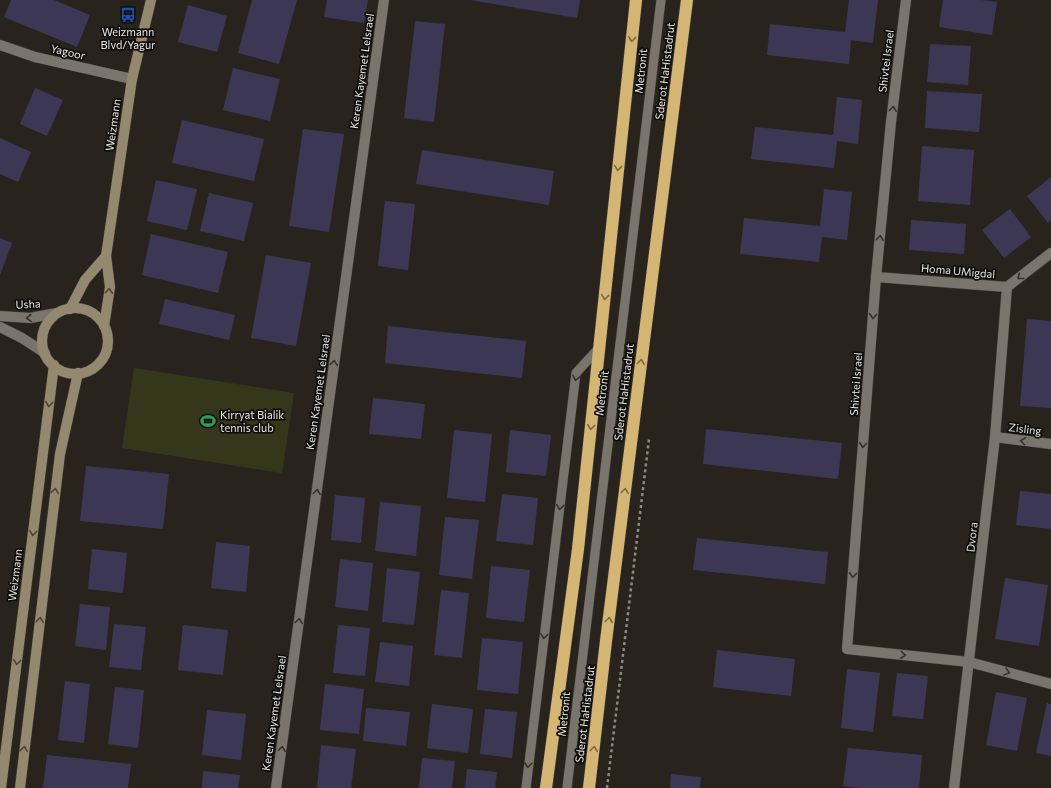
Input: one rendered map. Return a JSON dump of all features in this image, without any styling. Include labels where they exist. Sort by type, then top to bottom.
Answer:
[{"type":"highway","points":[[546,788],[578,549],[636,0]]},
{"type":"highway","name":"Sderot HaHistadrut","points":[[589,788],[606,641],[687,0]]},
{"type":"street","name":"Weizmann","points":[[104,326],[110,287],[106,256],[132,79],[151,0]]},
{"type":"street","name":"Keren Kayemet LeIsrael","points":[[276,788],[384,0]]},
{"type":"street","name":"Shivtei Israel","points":[[906,0],[891,122],[876,277],[847,649],[969,662]]},
{"type":"street","name":"Yagoor","points":[[0,44],[35,57],[132,79]]},
{"type":"street","name":"Homa UMigdal","points":[[876,277],[1007,287],[1051,253]]},
{"type":"street","points":[[70,309],[85,280],[106,256]]},
{"type":"street","name":"Dvora","points":[[954,788],[995,437],[1007,287]]},
{"type":"street","points":[[0,327],[22,338],[45,353],[54,365],[61,370],[78,373],[87,371],[96,366],[103,358],[107,350],[108,340],[106,330],[95,314],[76,308],[70,309],[57,314],[49,320],[44,330],[42,339],[45,353]]},
{"type":"street","name":"Usha","points":[[0,316],[30,318],[57,314]]},
{"type":"street","name":"Weizmann","points":[[1,788],[54,365]]},
{"type":"street","points":[[20,788],[60,454],[78,373]]},
{"type":"street","name":"Zisling","points":[[995,437],[1051,444]]},
{"type":"street","points":[[969,662],[1051,684]]},
{"type":"lane","name":"Metronit","points":[[567,788],[661,0]]},
{"type":"lane","points":[[526,788],[576,373],[599,348]]},
{"type":"green space","name":"Kirryat Bialik tennis club","points":[[134,368],[294,393],[282,473],[122,448]]},
{"type":"building","points":[[11,0],[54,0],[90,15],[77,47],[4,17]]},
{"type":"building","points":[[252,0],[297,0],[279,64],[238,53]]},
{"type":"building","points":[[327,0],[368,0],[364,23],[324,17]]},
{"type":"building","points":[[470,0],[580,0],[577,18]]},
{"type":"building","points":[[849,0],[878,0],[873,43],[851,40],[849,64],[767,55],[770,24],[845,32]]},
{"type":"building","points":[[943,0],[981,0],[997,2],[992,35],[939,27]]},
{"type":"building","points":[[188,5],[227,16],[217,52],[178,42]]},
{"type":"building","points":[[415,21],[445,24],[434,122],[404,118]]},
{"type":"building","points":[[930,44],[971,46],[968,85],[927,82]]},
{"type":"building","points":[[233,68],[280,79],[270,121],[223,110]]},
{"type":"building","points":[[35,88],[63,100],[47,136],[20,124]]},
{"type":"building","points":[[927,91],[982,94],[979,132],[925,128]]},
{"type":"building","points":[[837,97],[862,100],[858,144],[837,141],[834,168],[751,159],[755,127],[833,135]]},
{"type":"building","points":[[182,120],[264,139],[254,181],[172,163]]},
{"type":"building","points":[[303,129],[344,134],[329,232],[289,226]]},
{"type":"building","points":[[0,138],[31,152],[18,182],[0,174]]},
{"type":"building","points":[[922,146],[974,150],[970,205],[918,201]]},
{"type":"building","points":[[422,150],[554,171],[549,205],[416,184]]},
{"type":"building","points":[[1051,177],[1051,220],[1048,223],[1027,196]]},
{"type":"building","points":[[156,180],[197,189],[187,230],[147,221]]},
{"type":"building","points":[[824,189],[852,192],[847,240],[822,237],[819,262],[740,254],[744,218],[820,226]]},
{"type":"building","points":[[209,193],[253,203],[244,241],[200,231]]},
{"type":"building","points":[[385,201],[415,204],[408,270],[378,266]]},
{"type":"building","points":[[1010,209],[1031,237],[1004,258],[982,230]]},
{"type":"building","points":[[911,220],[966,224],[964,254],[909,250]]},
{"type":"building","points":[[151,234],[228,252],[218,293],[142,275]]},
{"type":"building","points":[[0,238],[12,243],[0,275]]},
{"type":"building","points":[[266,255],[311,263],[296,346],[251,338]]},
{"type":"building","points":[[165,299],[235,315],[229,340],[159,324]]},
{"type":"building","points":[[1027,319],[1051,321],[1051,408],[1020,406]]},
{"type":"building","points":[[388,326],[526,341],[522,378],[385,363]]},
{"type":"building","points":[[373,398],[425,404],[421,439],[369,434]]},
{"type":"building","points":[[706,429],[842,443],[838,479],[703,464]]},
{"type":"building","points":[[454,430],[492,434],[485,502],[447,498]]},
{"type":"building","points":[[510,430],[551,435],[546,476],[506,472]]},
{"type":"building","points":[[86,466],[169,474],[163,529],[80,521]]},
{"type":"building","points":[[1020,491],[1051,494],[1051,529],[1016,525]]},
{"type":"building","points":[[502,494],[538,498],[533,545],[496,541]]},
{"type":"building","points":[[335,495],[365,498],[361,543],[331,540]]},
{"type":"building","points":[[380,502],[421,506],[416,556],[375,551]]},
{"type":"building","points":[[445,517],[479,520],[472,579],[439,575]]},
{"type":"building","points":[[697,538],[828,552],[825,584],[693,570]]},
{"type":"building","points":[[216,542],[250,546],[246,592],[211,588]]},
{"type":"building","points":[[92,549],[127,553],[123,593],[88,589]]},
{"type":"building","points":[[340,559],[373,563],[368,611],[335,607]]},
{"type":"building","points":[[491,566],[530,570],[524,622],[486,618]]},
{"type":"building","points":[[387,568],[420,572],[414,625],[382,622]]},
{"type":"building","points":[[1005,578],[1048,585],[1039,646],[995,639]]},
{"type":"building","points":[[441,590],[469,593],[462,658],[434,655]]},
{"type":"building","points":[[80,604],[110,607],[106,650],[75,646]]},
{"type":"building","points":[[114,624],[146,627],[141,670],[109,667]]},
{"type":"building","points":[[183,625],[228,630],[223,675],[178,670]]},
{"type":"building","points":[[338,625],[370,628],[365,676],[333,673]]},
{"type":"building","points":[[482,638],[523,642],[518,694],[477,690]]},
{"type":"building","points":[[380,642],[413,646],[409,686],[375,682]]},
{"type":"building","points":[[717,650],[795,659],[791,696],[713,687]]},
{"type":"building","points":[[847,669],[880,673],[873,732],[841,728]]},
{"type":"building","points":[[897,673],[928,676],[923,719],[892,716]]},
{"type":"building","points":[[65,681],[90,684],[84,743],[58,740]]},
{"type":"building","points":[[325,684],[364,689],[359,734],[320,730]]},
{"type":"building","points":[[115,687],[144,690],[138,748],[108,744]]},
{"type":"building","points":[[996,692],[1027,698],[1017,751],[986,745]]},
{"type":"building","points":[[1047,703],[1051,704],[1051,756],[1036,753]]},
{"type":"building","points":[[432,704],[473,709],[468,753],[427,748]]},
{"type":"building","points":[[366,708],[410,712],[406,746],[363,741]]},
{"type":"building","points":[[485,709],[517,712],[512,758],[480,754]]},
{"type":"building","points":[[207,710],[246,714],[241,760],[202,755]]},
{"type":"building","points":[[321,745],[356,749],[351,788],[317,788]]},
{"type":"building","points":[[848,748],[922,755],[919,788],[859,788],[843,786]]},
{"type":"building","points":[[47,755],[131,764],[128,788],[43,788]]},
{"type":"building","points":[[422,758],[455,761],[452,788],[419,788]]},
{"type":"building","points":[[467,769],[497,772],[495,788],[465,788]]},
{"type":"building","points":[[203,771],[240,775],[238,788],[202,788]]},
{"type":"building","points":[[671,774],[701,777],[700,788],[670,788]]},
{"type":"place","name":"Weizmann Blvd/Yagur","points":[[128,15]]},
{"type":"place","name":"Kirryat Bialik tennis club","points":[[208,421]]}]
